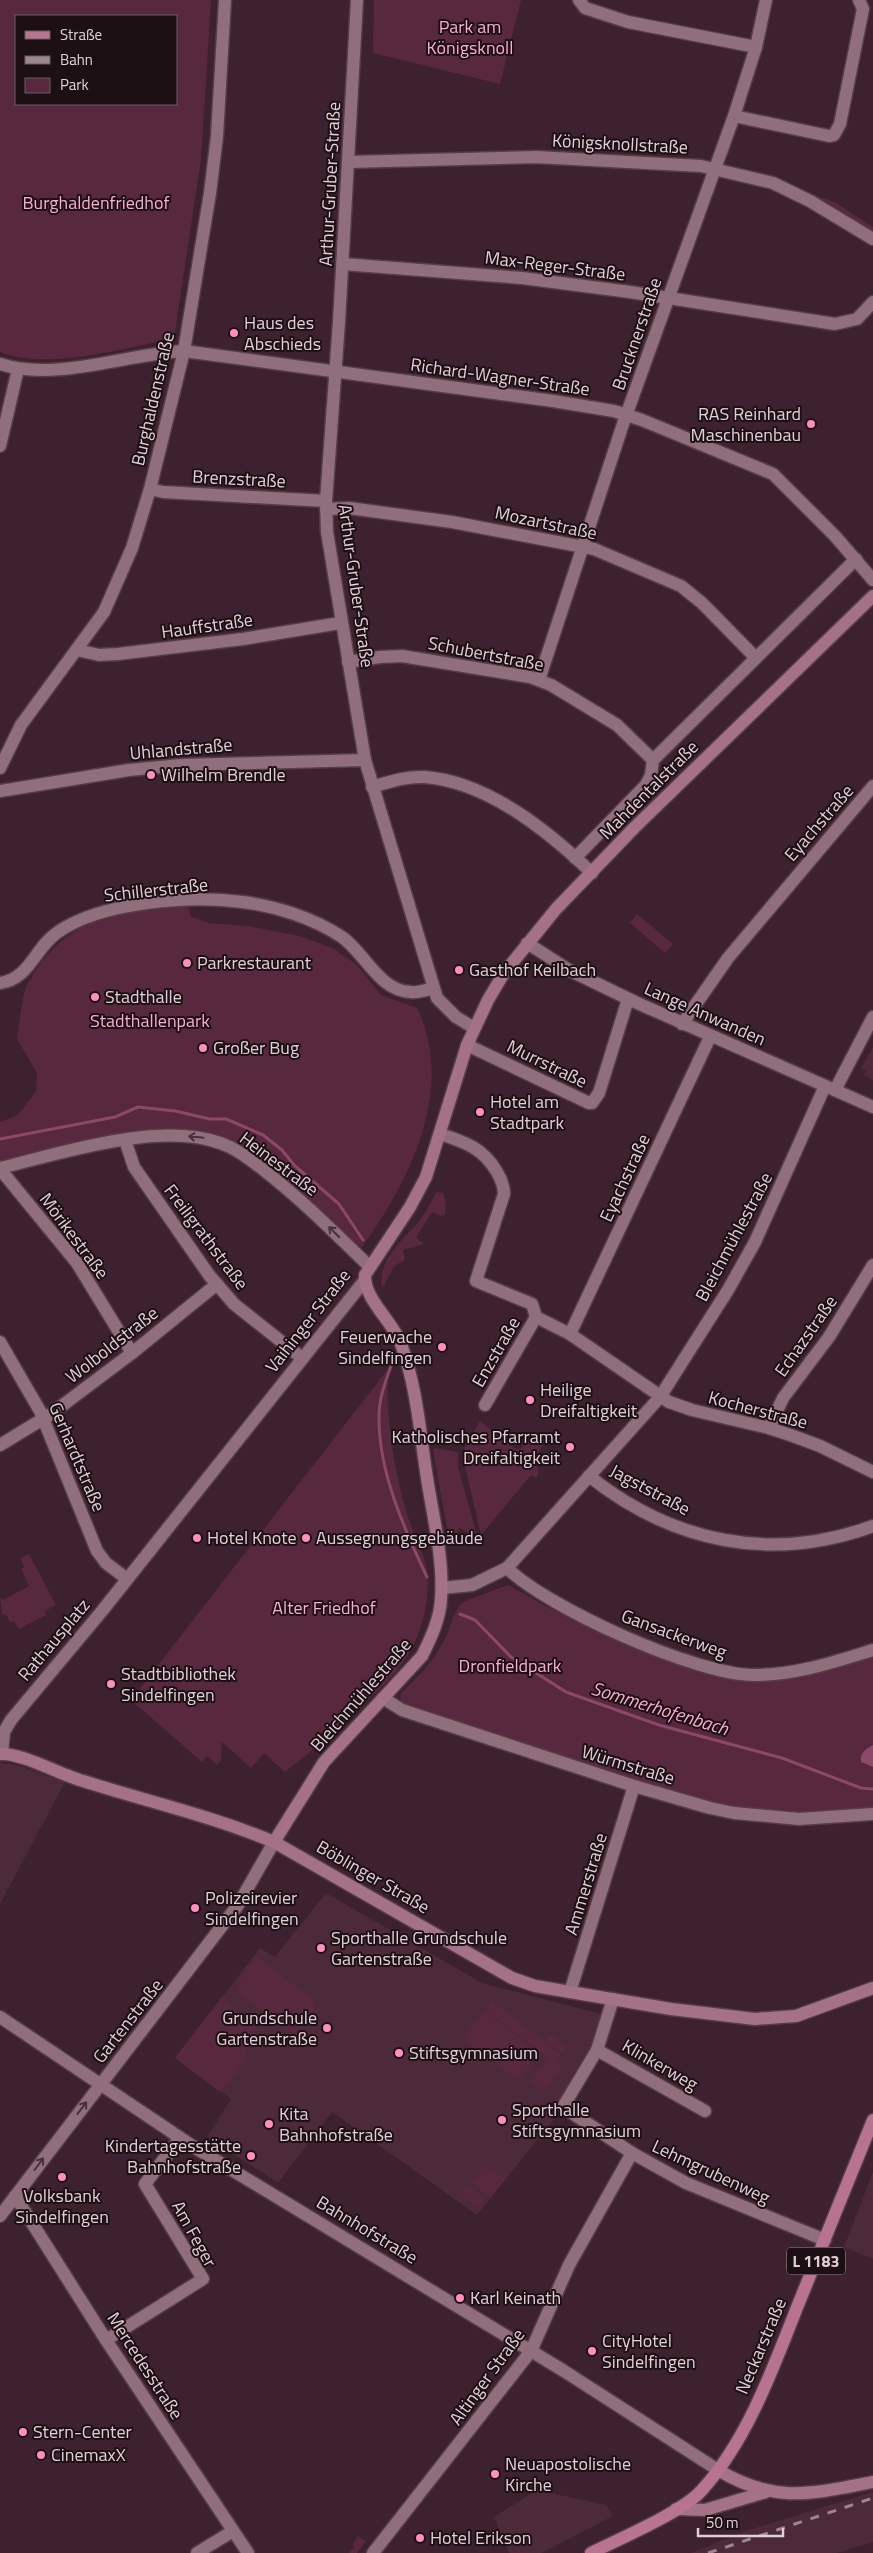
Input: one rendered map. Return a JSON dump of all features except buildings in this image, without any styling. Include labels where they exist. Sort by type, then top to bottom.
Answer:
[{"type":"main road","name":"Mahdentalstraße","points":[[474,1028],[496,985],[527,943],[592,873],[709,754],[873,596]]},
{"type":"main road","name":"Vaihinger Straße","points":[[365,1280],[369,1266],[416,1196],[428,1170],[474,1028]]},
{"type":"main road","points":[[365,1280],[368,1290],[397,1335],[408,1368],[436,1538],[442,1588]]},
{"type":"main road","name":"Bleichmühlestraße","points":[[274,1842],[324,1762],[416,1664],[431,1638],[440,1608],[442,1588]]},
{"type":"main road","name":"Böblinger Straße","points":[[1,1753],[15,1755],[82,1781],[234,1827],[274,1842],[512,1978],[535,1986],[755,2019],[803,2014],[873,1988]]},
{"type":"main road","name":"Neckarstraße","points":[[718,2470],[735,2443],[767,2382],[873,2120]]},
{"type":"main road","points":[[718,2470],[741,2483],[766,2492],[790,2495],[873,2482]]},
{"type":"main road","name":"L 1183","points":[[590,2553],[676,2509],[697,2495],[718,2470]]},
{"type":"main road","points":[[676,2509],[705,2510],[766,2492]]},
{"type":"street","name":"Burghaldenstraße","points":[[0,768],[22,725],[90,634],[114,593],[132,548],[150,489],[184,351],[214,162],[225,0]]},
{"type":"street","name":"Arthur-Gruber-Straße","points":[[357,0],[343,264],[326,505],[340,623],[365,760],[372,788],[434,988],[441,1005],[474,1028]]},
{"type":"street","points":[[579,0],[585,8],[628,22],[756,47]]},
{"type":"street","name":"Brucknerstraße","points":[[540,680],[626,415],[734,116],[756,47],[766,0]]},
{"type":"street","points":[[734,116],[829,136],[834,135],[840,124],[863,9],[859,0]]},
{"type":"street","name":"Königsknollstraße","points":[[349,162],[536,157],[680,164],[714,168],[773,184],[810,201],[873,239]]},
{"type":"street","name":"Max-Reger-Straße","points":[[343,264],[522,278],[836,324],[857,319],[873,302]]},
{"type":"street","name":"Richard-Wagner-Straße","points":[[0,364],[18,369],[34,370],[82,366],[158,352],[184,351],[553,401],[626,415],[687,437],[773,474],[856,559],[873,580]]},
{"type":"street","points":[[0,446],[18,369]]},
{"type":"street","name":"Brenzstraße","points":[[150,489],[162,492],[326,505]]},
{"type":"street","name":"Mozartstraße","points":[[326,505],[452,522],[584,546],[681,586],[702,603],[756,658]]},
{"type":"street","name":"Mahdentalstraße","points":[[575,858],[646,785],[651,775],[653,760],[856,559]]},
{"type":"street","name":"Hauffstraße","points":[[78,650],[99,655],[127,653],[226,642],[340,623]]},
{"type":"street","name":"Schubertstraße","points":[[348,662],[402,656],[495,670],[540,680],[617,725],[653,760]]},
{"type":"street","name":"Uhlandstraße","points":[[0,791],[129,770],[181,765],[365,760]]},
{"type":"street","points":[[372,788],[397,780],[423,777],[474,790],[530,822],[592,873]]},
{"type":"street","name":"Eyachstraße","points":[[682,1024],[728,958],[873,786]]},
{"type":"street","name":"Schillerstraße","points":[[0,983],[20,975],[46,942],[59,931],[87,918],[127,907],[212,900],[249,903],[304,918],[333,932],[350,943],[377,974],[397,989],[414,993],[434,988]]},
{"type":"street","name":"Lange Anwanden","points":[[527,943],[569,970],[628,999],[873,1107]]},
{"type":"street","name":"Murrstraße","points":[[467,1045],[592,1103],[599,1093],[628,999]]},
{"type":"street","name":"Bleichmühlestraße","points":[[442,1588],[472,1585],[507,1568],[660,1397],[718,1306],[755,1242],[830,1088],[873,1017]]},
{"type":"street","name":"Eyachstraße","points":[[570,1334],[710,1036]]},
{"type":"street","points":[[440,1134],[468,1143],[482,1152],[494,1167],[503,1185],[504,1194],[476,1281],[532,1304],[536,1317],[570,1334],[660,1397]]},
{"type":"street","name":"Heinestraße","points":[[0,1169],[125,1140],[175,1136],[208,1139],[228,1146],[255,1164],[308,1206],[369,1266]]},
{"type":"street","name":"Freiligrathstraße","points":[[125,1140],[134,1167],[173,1226],[216,1284],[234,1304],[302,1358]]},
{"type":"street","name":"Mörikestraße","points":[[0,1169],[76,1263],[132,1353]]},
{"type":"street","name":"Echazstraße","points":[[769,1428],[783,1398],[829,1337],[873,1265]]},
{"type":"street","name":"Vaihinger Straße","points":[[127,1580],[365,1280]]},
{"type":"street","name":"Wolboldstraße","points":[[0,1445],[44,1420],[132,1353],[216,1284]]},
{"type":"street","name":"Enzstraße","points":[[485,1405],[536,1317]]},
{"type":"street","name":"Gerhardtstraße","points":[[0,1342],[44,1420],[97,1552],[106,1563],[127,1580]]},
{"type":"street","name":"Kocherstraße","points":[[660,1397],[692,1410],[769,1428],[820,1446],[873,1472]]},
{"type":"street","name":"Jagststraße","points":[[589,1476],[625,1500],[670,1523],[694,1532],[749,1545],[805,1543],[873,1526]]},
{"type":"street","name":"Gansackerweg","points":[[507,1568],[516,1578],[552,1601],[594,1623],[710,1668],[753,1675],[778,1674],[806,1670],[873,1650]]},
{"type":"street","name":"Rathausplatz","points":[[1,1753],[4,1732],[11,1720],[127,1580]]},
{"type":"street","name":"Würmstraße","points":[[383,1698],[402,1710],[634,1786],[734,1813],[799,1819],[873,1814]]},
{"type":"street","name":"Ammerstraße","points":[[570,1992],[634,1786]]},
{"type":"street","name":"Gartenstraße","points":[[0,2216],[238,1906],[274,1842]]},
{"type":"street","name":"Lehmgrubenweg","points":[[613,1999],[597,2050],[563,2107],[669,2175],[715,2196],[824,2240]]},
{"type":"street","name":"Bahnhofstraße","points":[[0,2017],[180,2138],[530,2352],[718,2470]]},
{"type":"street","name":"Klinkerweg","points":[[597,2050],[705,2111]]},
{"type":"street","name":"Am Feger","points":[[106,2340],[203,2279],[146,2184],[180,2138]]},
{"type":"street","name":"Altinger Straße","points":[[373,2553],[530,2352],[569,2265],[632,2153]]},
{"type":"street","name":"Mercedesstraße","points":[[15,2196],[106,2340],[248,2553]]},
{"type":"street","points":[[197,2553],[233,2531]]},
{"type":"shaded area","points":[[873,1047],[873,1080],[863,1075],[866,1071],[861,1068]]},
{"type":"shaded area","points":[[873,1745],[873,1767],[861,1762],[861,1756]]},
{"type":"shaded area","points":[[0,1763],[17,1765],[65,1782],[0,1904]]},
{"type":"shaded area","name":"Stiftsgymnasium","points":[[326,1893],[482,1983],[601,2014],[597,2040],[553,2120],[477,2215],[332,2112],[278,2183],[207,2137],[231,2099],[175,2058],[260,1948],[275,1957]]},
{"type":"shaded area","points":[[873,2172],[873,2259],[844,2247]]},
{"type":"shaded area","points":[[537,2490],[606,2505],[613,2516],[542,2553],[509,2553],[494,2517]]},
{"type":"shaded area","points":[[873,2492],[873,2542],[837,2553],[691,2553],[746,2531]]},
{"type":"green space","name":"Burghaldenfriedhof","points":[[0,0],[211,0],[201,160],[174,338],[110,352],[62,359],[18,357],[0,352]]},
{"type":"green space","name":"Park am Königsknoll","points":[[374,0],[521,0],[500,84],[373,53]]},
{"type":"green space","points":[[797,188],[836,203],[873,227],[873,231],[823,200]]},
{"type":"green space","name":"Stadthallenpark","points":[[188,905],[191,917],[209,923],[248,926],[300,936],[334,949],[357,965],[381,995],[417,1008],[428,1039],[432,1070],[429,1102],[422,1133],[411,1163],[396,1193],[362,1247],[357,1245],[277,1171],[243,1146],[216,1135],[200,1132],[0,1164],[0,1122],[18,1115],[36,1091],[37,1073],[17,1039],[25,990],[40,963],[58,944],[74,932],[91,923],[128,912]]},
{"type":"green space","points":[[637,914],[673,944],[665,953],[630,923]]},
{"type":"green space","points":[[436,1192],[443,1193],[446,1203],[445,1215],[441,1216],[432,1212],[416,1238],[424,1244],[403,1250],[405,1260],[394,1266],[382,1289],[383,1269],[392,1252],[423,1215]]},
{"type":"green space","name":"Alter Friedhof","points":[[388,1369],[389,1424],[394,1460],[407,1514],[423,1556],[428,1581],[424,1614],[413,1646],[399,1668],[365,1703],[336,1730],[285,1772],[264,1753],[251,1768],[222,1742],[221,1760],[217,1765],[207,1756],[202,1762],[131,1700]]},
{"type":"green space","points":[[480,1421],[511,1446],[519,1450],[533,1436],[543,1445],[534,1460],[539,1472],[536,1478],[531,1475],[481,1535],[463,1458],[465,1446]]},
{"type":"green space","points":[[435,1448],[458,1452],[458,1467],[478,1539],[460,1528],[450,1545],[433,1450]]},
{"type":"green space","points":[[29,1554],[56,1605],[45,1611],[46,1615],[19,1629],[14,1621],[10,1622],[6,1614],[2,1615],[0,1598],[3,1600],[29,1586],[21,1569],[24,1567],[20,1558]]},
{"type":"green space","name":"Dronfieldpark","points":[[508,1585],[547,1607],[623,1642],[756,1680],[801,1677],[873,1657],[873,1810],[827,1815],[747,1811],[703,1801],[558,1756],[400,1701],[401,1693],[425,1669],[440,1649],[459,1606],[463,1602]]},
{"type":"green space","points":[[257,1957],[314,2000],[315,2009],[294,2035],[237,1992],[237,1984]]},
{"type":"green space","name":"Grundschule Gartenstraße","points":[[221,1998],[257,2027],[241,2067],[220,2092],[175,2058]]},
{"type":"green space","points":[[492,2001],[560,2054],[556,2060],[563,2066],[544,2091],[531,2081],[549,2058],[485,2010]]},
{"type":"green space","points":[[484,2011],[539,2053],[530,2064],[533,2067],[530,2071],[527,2069],[518,2080],[463,2039]]},
{"type":"green space","points":[[550,2034],[567,2047],[562,2053],[546,2040]]},
{"type":"green space","points":[[486,2164],[505,2179],[491,2198],[472,2184]]},
{"type":"green space","points":[[467,2186],[485,2199],[478,2208],[461,2194]]},
{"type":"green space","points":[[358,2536],[366,2541],[357,2553],[348,2553],[354,2548],[353,2544]]},
{"type":"waterway","name":"Sommerhofenbach","points":[[0,1139],[115,1117],[138,1107],[175,1111],[210,1119],[226,1119],[263,1135],[282,1150],[294,1165],[339,1204],[363,1240]]},
{"type":"waterway","name":"Sommerhofenbach","points":[[394,1357],[379,1408],[383,1457],[401,1519],[427,1577]]},
{"type":"waterway","name":"Sommerhofenbach","points":[[460,1614],[475,1620],[511,1657],[566,1692],[659,1725],[782,1758],[861,1788],[873,1789]]},
{"type":"railway","points":[[708,2553],[873,2498]]},
{"type":"place","name":"Haus des Abschieds","points":[[234,333]]},
{"type":"place","name":"RAS Reinhard Maschinenbau","points":[[811,424]]},
{"type":"place","name":"Wilhelm Brendle","points":[[151,775]]},
{"type":"place","name":"Parkrestaurant","points":[[187,963]]},
{"type":"place","name":"Gasthof Keilbach","points":[[459,970]]},
{"type":"place","name":"Stadthalle","points":[[95,997]]},
{"type":"place","name":"Großer Bug","points":[[203,1048]]},
{"type":"place","name":"Hotel am Stadtpark","points":[[480,1112]]},
{"type":"place","name":"Feuerwache Sindelfingen","points":[[442,1347]]},
{"type":"place","name":"Heilige Dreifaltigkeit","points":[[530,1400]]},
{"type":"place","name":"Katholisches Pfarramt Dreifaltigkeit","points":[[570,1447]]},
{"type":"place","name":"Hotel Knote","points":[[197,1538]]},
{"type":"place","name":"Aussegnungsgebäude","points":[[306,1538]]},
{"type":"place","name":"Stadtbibliothek Sindelfingen","points":[[111,1684]]},
{"type":"place","name":"Polizeirevier Sindelfingen","points":[[195,1908]]},
{"type":"place","name":"Sporthalle Grundschule Gartenstraße","points":[[321,1948]]},
{"type":"place","name":"Grundschule Gartenstraße","points":[[327,2028]]},
{"type":"place","name":"Stiftsgymnasium","points":[[399,2053]]},
{"type":"place","name":"Sporthalle Stiftsgymnasium","points":[[502,2120]]},
{"type":"place","name":"Kita Bahnhofstraße","points":[[269,2124]]},
{"type":"place","name":"Kindertagesstätte Bahnhofstraße","points":[[251,2156]]},
{"type":"place","name":"Volksbank Sindelfingen","points":[[62,2177]]},
{"type":"place","name":"Karl Keinath","points":[[460,2298]]},
{"type":"place","name":"CityHotel Sindelfingen","points":[[592,2351]]},
{"type":"place","name":"Stern-Center","points":[[23,2432]]},
{"type":"place","name":"CinemaxX","points":[[41,2455]]},
{"type":"place","name":"Neuapostolische Kirche","points":[[495,2474]]},
{"type":"place","name":"Hotel Erikson","points":[[420,2538]]}]
